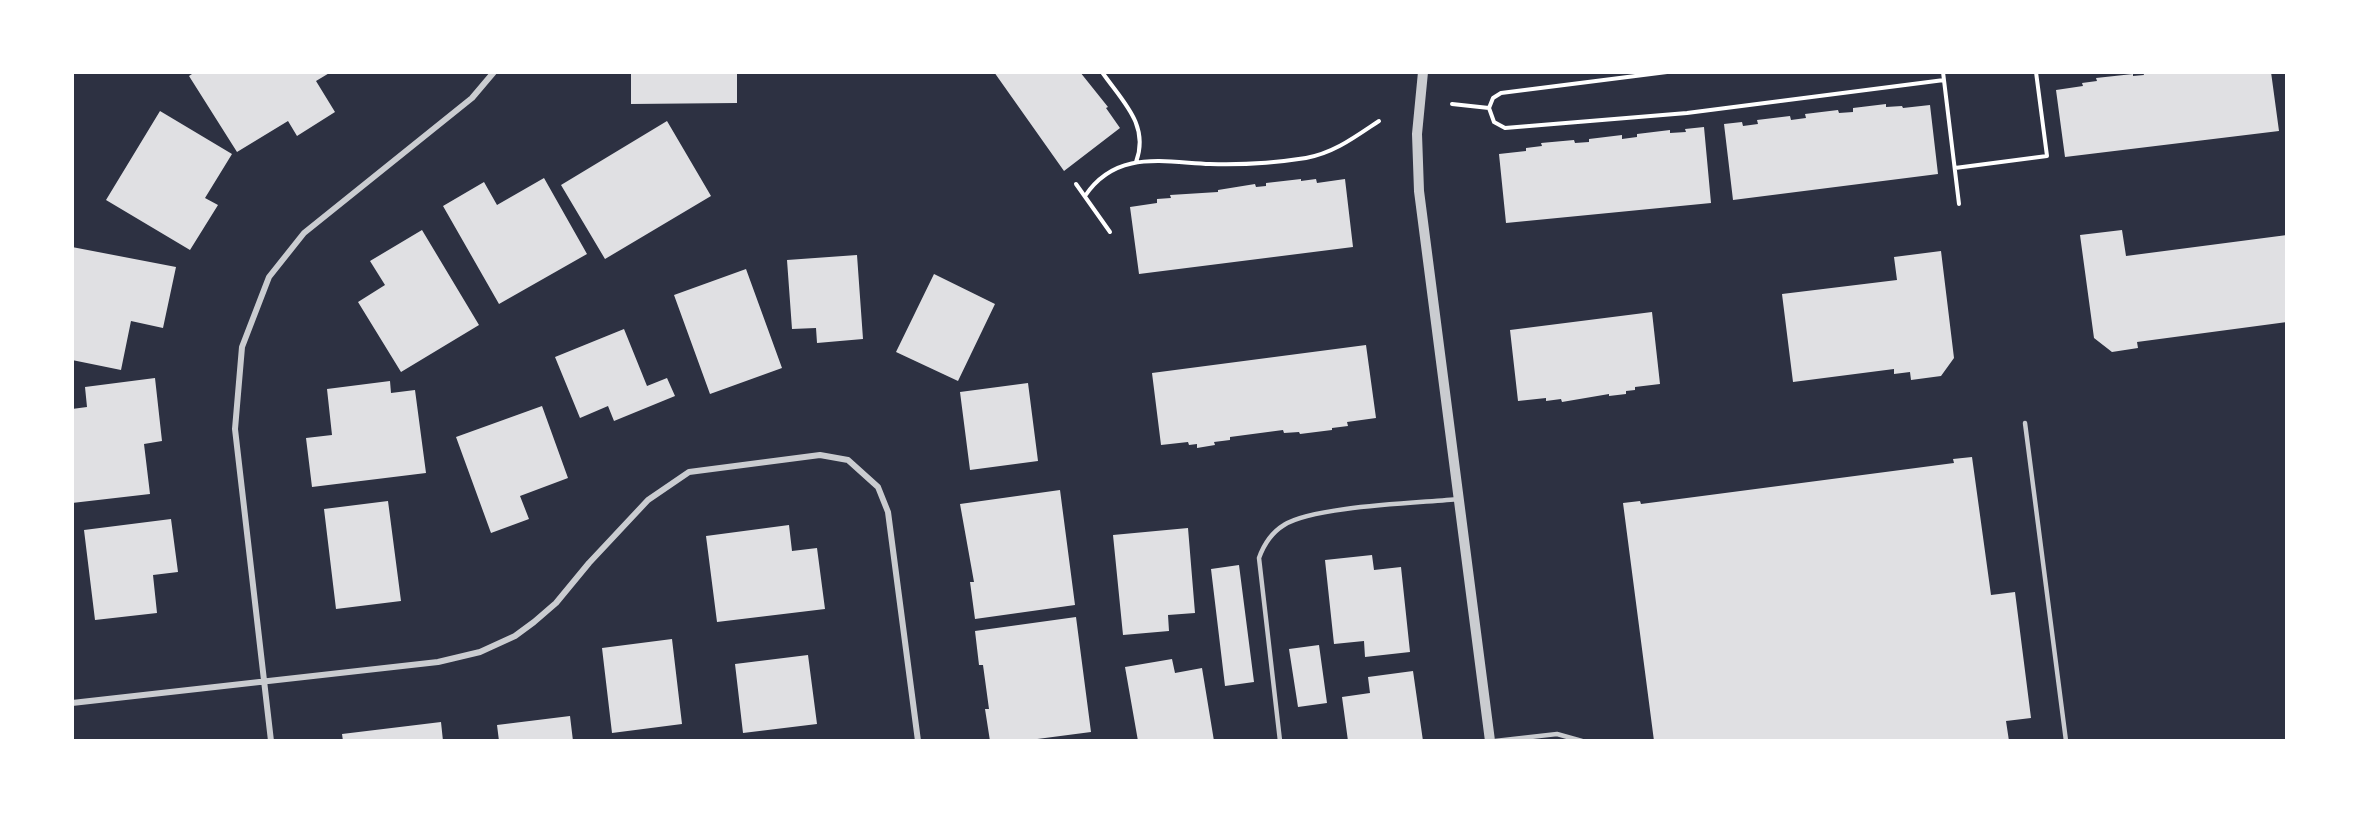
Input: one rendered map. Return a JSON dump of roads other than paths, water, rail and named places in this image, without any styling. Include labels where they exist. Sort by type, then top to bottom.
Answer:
[{"type":"street","points":[[271,741],[235,429],[242,347],[269,277],[304,233],[472,98],[494,72]]},
{"type":"street","points":[[1423,72],[1417,134],[1419,191],[1490,741]]},
{"type":"street","points":[[72,703],[438,662],[480,652],[515,636],[556,603],[589,563],[648,500],[689,472],[820,455],[848,460],[878,487],[888,512],[918,741]]},
{"type":"lane","points":[[2025,423],[2066,741]]},
{"type":"lane","points":[[1280,741],[1260,558],[1272,533],[1286,524],[1322,513],[1459,499]]},
{"type":"lane","points":[[1495,741],[1557,734],[1582,741]]}]
